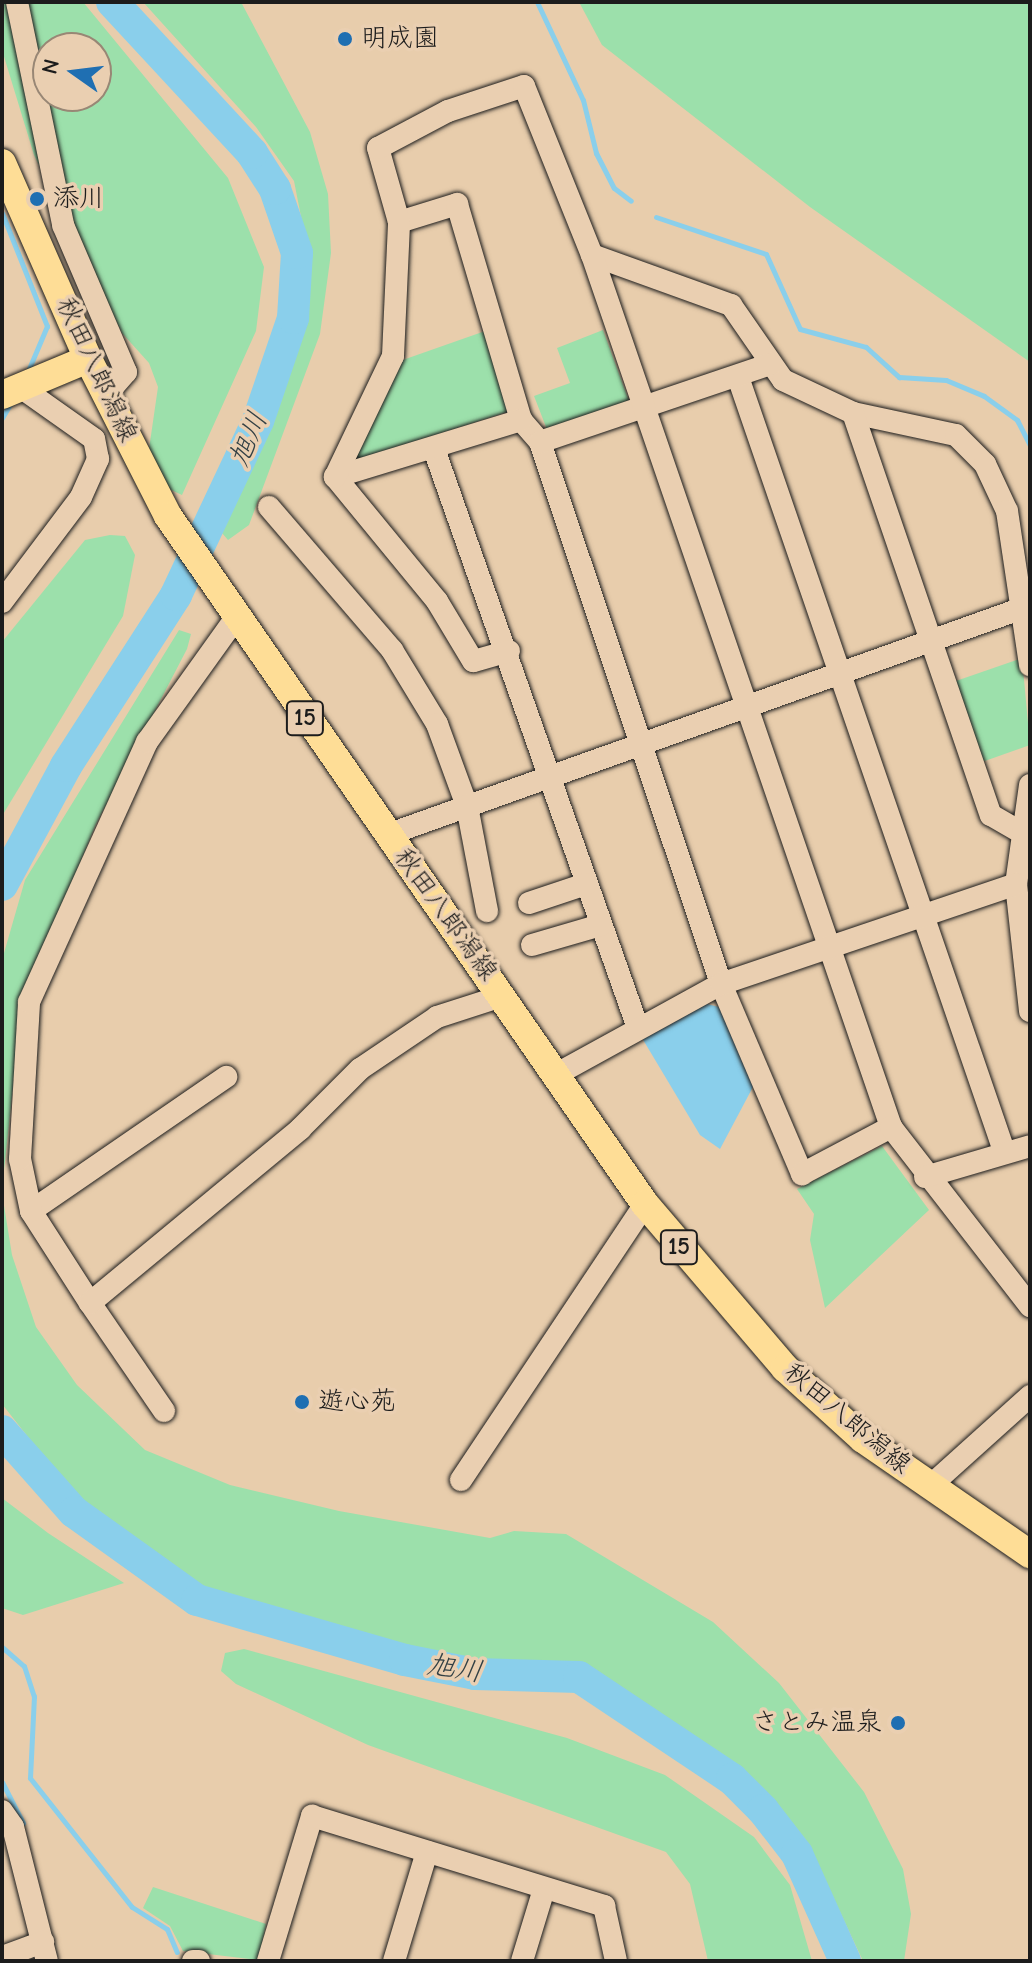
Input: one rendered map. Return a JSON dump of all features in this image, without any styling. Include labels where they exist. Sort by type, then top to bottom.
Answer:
[{"type":"main road","name":"秋田八郎潟線","points":[[2,163],[88,359],[130,445],[229,611],[557,1074],[645,1204],[785,1368],[929,1487],[1030,1554]]},
{"type":"main road","points":[[12,392],[88,359]]},
{"type":"street","points":[[17,2],[63,225],[126,372],[106,395]]},
{"type":"street","points":[[335,477],[393,356],[399,222],[378,148],[448,111],[524,86],[592,255],[891,1127],[925,1177],[1030,1306]]},
{"type":"street","points":[[399,222],[457,204],[521,420],[540,442],[721,984],[802,1174],[891,1127]]},
{"type":"street","points":[[592,255],[731,305],[783,380],[853,413],[956,435],[985,464],[1007,511],[1030,665]]},
{"type":"street","points":[[540,442],[770,364]]},
{"type":"street","points":[[738,377],[1004,1151]]},
{"type":"street","points":[[2,602],[81,497],[98,459],[94,439],[12,392]]},
{"type":"street","points":[[853,413],[991,815],[1020,832]]},
{"type":"street","points":[[335,477],[435,452],[521,420]]},
{"type":"street","points":[[435,452],[509,651],[548,777],[638,1028]]},
{"type":"street","points":[[335,477],[437,601],[473,661],[509,651]]},
{"type":"street","points":[[269,507],[392,650],[437,724],[467,806],[487,911]]},
{"type":"street","points":[[387,835],[1020,609]]},
{"type":"street","points":[[164,1411],[31,1211],[20,1159],[29,1002],[147,742],[229,611]]},
{"type":"street","points":[[1030,785],[1020,832],[1016,884],[1030,1011]]},
{"type":"street","points":[[529,903],[586,884]]},
{"type":"street","points":[[557,1074],[721,984],[924,912],[1016,884]]},
{"type":"street","points":[[532,945],[601,925]]},
{"type":"street","points":[[90,1303],[300,1129],[360,1069],[437,1017],[502,996]]},
{"type":"street","points":[[31,1211],[226,1077]]},
{"type":"street","points":[[925,1177],[1004,1151],[1030,1146]]},
{"type":"street","points":[[461,1480],[645,1204]]},
{"type":"street","points":[[929,1487],[1030,1396]]},
{"type":"street","points":[[2,1811],[13,1827],[45,1952],[2,1957]]},
{"type":"street","points":[[268,1961],[312,1816],[604,1906],[616,1961]]},
{"type":"street","points":[[394,1961],[427,1852]]},
{"type":"street","points":[[522,1961],[544,1889]]},
{"type":"street","points":[[193,1961],[199,1961]]},
{"type":"green space","points":[[2,2],[83,2],[108,32],[32,32],[32,112],[112,112],[112,37],[228,178],[264,267],[256,331],[182,495],[169,489],[149,449],[158,387],[149,363],[122,333],[34,155],[2,50]]},
{"type":"green space","points":[[143,2],[241,2],[310,132],[328,194],[331,253],[320,334],[249,525],[228,540],[222,533],[277,401],[301,317],[308,252],[294,181],[256,127]]},
{"type":"green space","points":[[579,2],[1030,2],[1030,362],[810,207],[602,45]]},
{"type":"green space","points":[[488,330],[513,410],[355,461],[351,453],[397,362]]},
{"type":"green space","points":[[603,330],[629,401],[548,432],[534,396],[570,383],[557,348]]},
{"type":"green space","points":[[110,535],[125,536],[135,555],[123,616],[2,816],[2,642],[85,540]]},
{"type":"green space","points":[[179,630],[191,634],[187,649],[96,824],[22,1004],[2,1189],[2,960],[25,880]]},
{"type":"green space","points":[[1022,658],[1030,745],[982,762],[953,682]]},
{"type":"green space","points":[[882,1146],[929,1210],[825,1308],[810,1240],[814,1214],[797,1189]]},
{"type":"green space","points":[[2,1193],[12,1255],[36,1327],[77,1385],[145,1450],[230,1485],[339,1511],[490,1538],[514,1531],[566,1534],[713,1622],[779,1683],[864,1792],[903,1869],[911,1914],[904,1961],[863,1961],[811,1850],[735,1769],[588,1673],[442,1655],[237,1605],[191,1589],[85,1509],[2,1404]]},
{"type":"green space","points":[[2,1498],[48,1533],[124,1583],[23,1615],[2,1608]]},
{"type":"green space","points":[[244,1649],[567,1738],[665,1775],[754,1837],[790,1885],[812,1961],[708,1961],[690,1884],[666,1852],[368,1745],[236,1684],[221,1671],[225,1653]]},
{"type":"green space","points":[[153,1887],[266,1924],[259,1960],[183,1951],[170,1926],[143,1908]]},
{"type":"water","points":[[707,1004],[723,1008],[754,1085],[720,1149],[700,1135],[642,1038]]},
{"type":"waterway","name":"旭川","points":[[2,885],[66,766],[176,595],[258,421],[293,318],[297,253],[275,189],[252,153],[112,2]]},
{"type":"waterway","points":[[537,2],[583,100],[596,153],[614,188],[631,201]]},
{"type":"waterway","points":[[2,213],[47,326],[28,371]]},
{"type":"waterway","points":[[656,217],[766,254],[800,329],[866,347],[899,377],[946,380],[984,396],[1017,420],[1030,445]]},
{"type":"waterway","points":[[2,418],[10,404]]},
{"type":"waterway","name":"旭川","points":[[2,1431],[74,1512],[197,1600],[405,1660],[475,1674],[579,1677],[732,1779],[763,1810],[797,1854],[845,1961]]},
{"type":"waterway","points":[[2,1647],[24,1666],[34,1696],[30,1778],[132,1907],[167,1929],[177,1952]]},
{"type":"waterway","points":[[2,1782],[23,1823]]},
{"type":"place","name":"明成園","points":[[345,39]]},
{"type":"place","name":"添川","points":[[37,199]]},
{"type":"place","name":"遊心苑","points":[[302,1402]]},
{"type":"place","name":"さとみ温泉","points":[[898,1723]]}]
